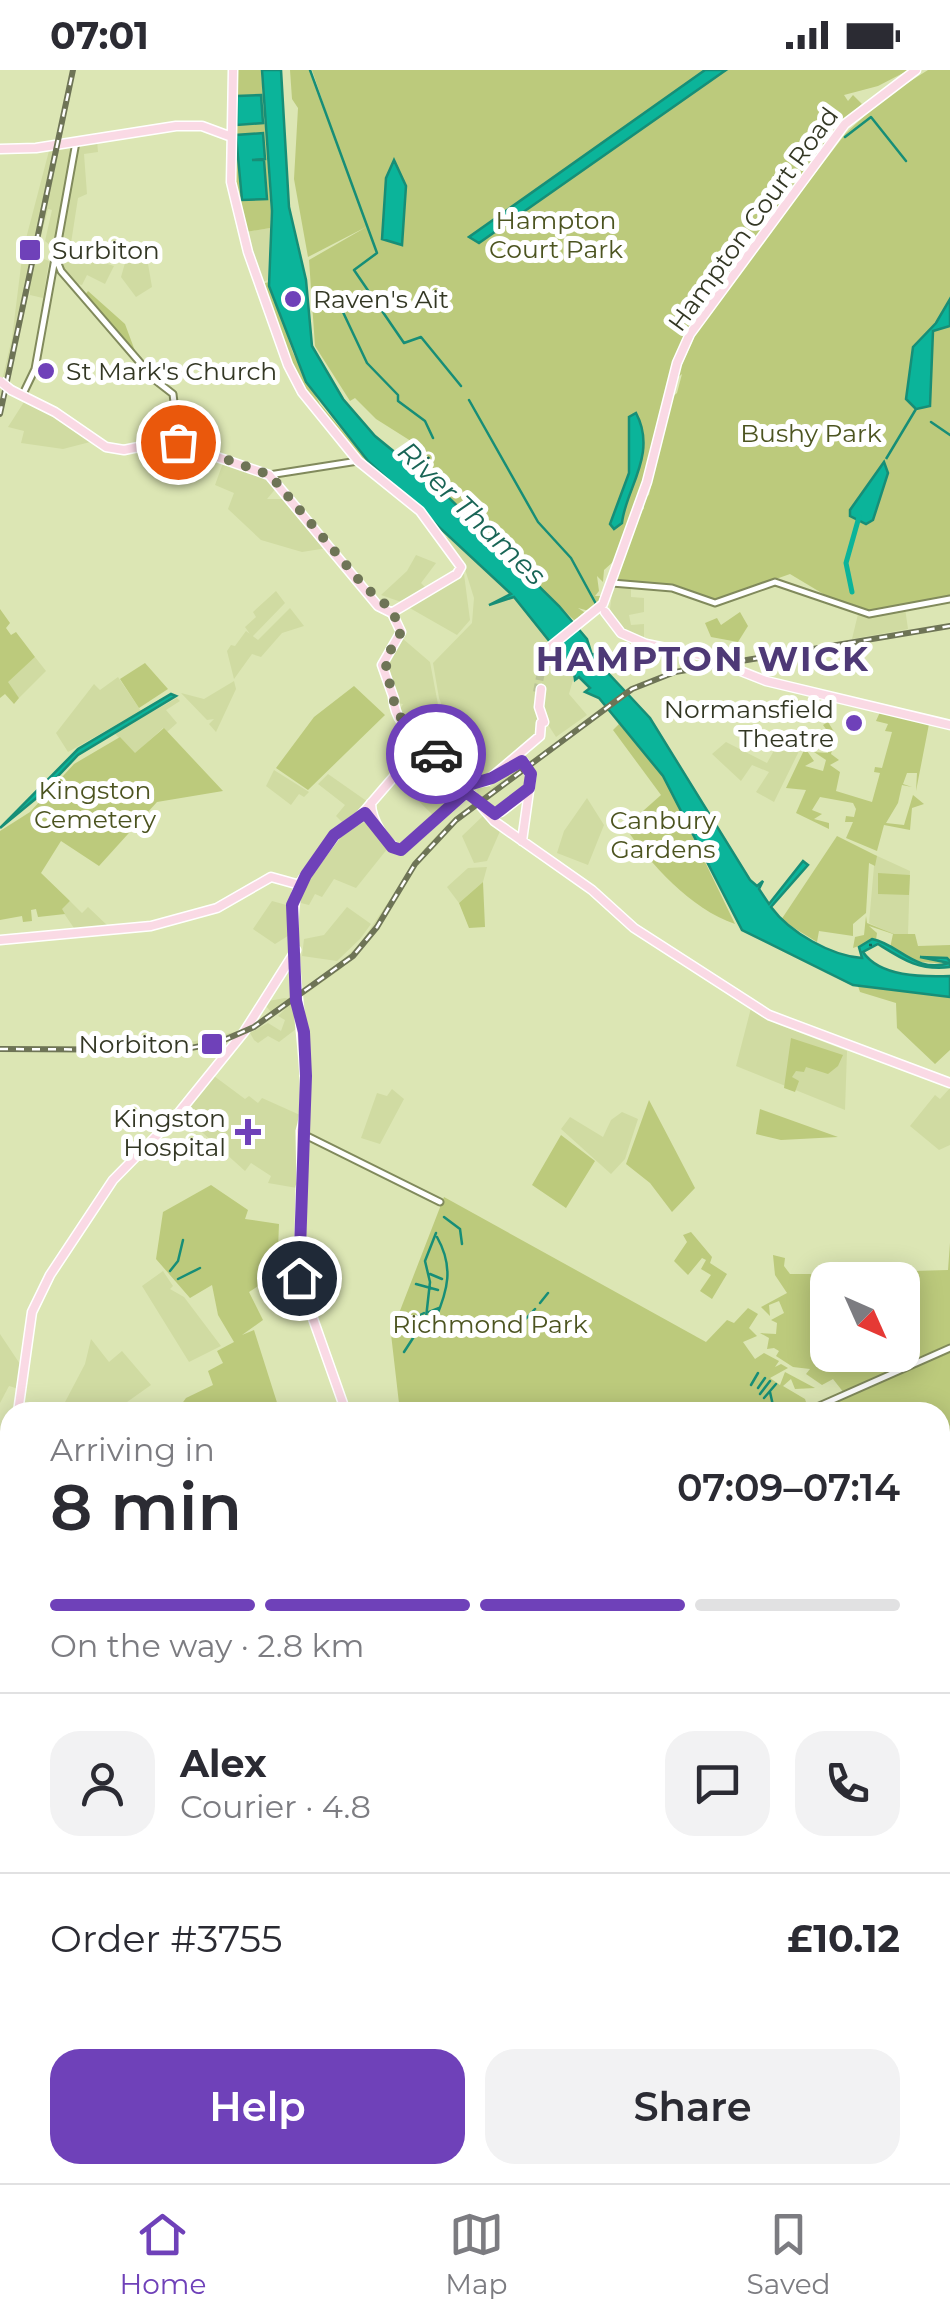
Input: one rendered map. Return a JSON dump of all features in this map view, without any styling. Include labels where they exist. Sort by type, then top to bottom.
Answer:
[{"type":"main road","points":[[233,70],[229,136],[232,182],[242,229],[283,354],[302,392],[358,461],[421,511],[461,570],[390,612]]},
{"type":"main road","name":"Hampton Court Road","points":[[599,613],[647,482],[677,364],[690,334],[844,124],[916,70]]},
{"type":"main road","points":[[0,149],[48,146],[176,126],[202,126],[229,136]]},
{"type":"main road","points":[[22,395],[35,369],[76,142]]},
{"type":"main road","points":[[55,266],[166,392],[173,394],[181,445]]},
{"type":"main road","points":[[0,381],[106,447],[124,450],[181,445],[270,475],[358,461]]},
{"type":"main road","points":[[270,475],[390,612],[401,632],[382,665],[402,725],[437,755],[442,772],[488,813],[592,890],[640,933],[769,1015],[950,1083]]},
{"type":"main road","points":[[609,587],[668,587],[712,602],[778,583],[869,614],[950,599]]},
{"type":"main road","points":[[546,657],[599,613],[623,634],[644,643],[841,700],[950,725]]},
{"type":"main road","points":[[524,762],[543,738],[538,698]]},
{"type":"main road","points":[[487,780],[540,736],[542,722]]},
{"type":"main road","points":[[412,734],[416,742],[412,754]]},
{"type":"main road","points":[[360,816],[423,743]]},
{"type":"main road","points":[[342,1402],[300,1285],[301,1032],[292,916],[297,885],[334,835],[360,816],[367,813],[373,818],[398,850],[409,846],[465,789],[517,761],[524,762]]},
{"type":"main road","points":[[520,836],[531,774],[524,762]]},
{"type":"main road","points":[[488,813],[501,812],[528,791]]},
{"type":"main road","points":[[371,803],[373,818]]},
{"type":"main road","points":[[0,940],[146,927],[233,900],[269,877],[297,885]]},
{"type":"main road","points":[[19,1402],[32,1312],[47,1280],[113,1180],[178,1114],[249,1025],[296,950]]},
{"type":"main road","points":[[302,1128],[440,1202]]},
{"type":"main road","points":[[827,1402],[950,1348]]},
{"type":"shaded area","points":[[97,141],[98,152],[84,154],[87,194],[78,198],[69,256],[50,256],[52,247],[45,241],[52,210],[48,209],[36,256],[49,261],[43,298],[30,295],[30,286],[0,419],[0,389],[12,338],[23,250],[50,147]]},
{"type":"shaded area","points":[[270,228],[268,280],[262,282],[246,232]]},
{"type":"shaded area","points":[[83,256],[90,265],[95,260],[114,266],[105,284],[87,275],[82,285],[77,284],[59,265]]},
{"type":"shaded area","points":[[147,258],[152,287],[136,297],[121,277],[125,263]]},
{"type":"shaded area","points":[[24,402],[55,413],[94,441],[63,449],[21,443],[24,431],[8,427]]},
{"type":"shaded area","points":[[223,463],[265,474],[277,487],[267,499],[288,499],[327,548],[302,552],[261,540],[228,509],[234,493],[215,485]]},
{"type":"shaded area","points":[[449,536],[485,566],[538,624],[575,673],[569,694],[587,715],[556,737],[547,723],[538,723],[537,735],[478,782],[465,783],[451,775],[438,751],[451,729],[439,698],[433,663],[472,623],[474,598],[464,566],[444,539]]},
{"type":"shaded area","points":[[416,555],[436,563],[421,583],[427,589],[404,603],[381,595],[407,571]]},
{"type":"shaded area","points":[[464,574],[470,620],[457,635],[408,607]]},
{"type":"shaded area","points":[[613,586],[631,588],[631,597],[644,598],[644,612],[629,615],[631,625],[644,624],[644,637],[623,633],[615,622],[610,609]]},
{"type":"shaded area","points":[[276,591],[285,603],[252,637],[245,627],[256,617],[253,612]]},
{"type":"shaded area","points":[[290,608],[304,626],[282,633],[261,657],[252,654],[234,679],[227,651],[231,645],[235,646],[246,631],[258,640]]},
{"type":"shaded area","points":[[905,608],[908,629],[852,639],[858,614],[871,617]]},
{"type":"shaded area","points":[[402,638],[430,662],[443,731],[433,747],[407,727],[399,711],[403,704],[397,703],[388,661]]},
{"type":"shaded area","points":[[35,657],[46,671],[19,698],[7,682]]},
{"type":"shaded area","points":[[118,677],[141,711],[68,752],[56,733],[94,684],[100,690]]},
{"type":"shaded area","points":[[646,680],[450,826],[415,864],[364,946],[341,969],[303,996],[360,944],[424,849],[479,800],[477,790],[486,784],[491,788]]},
{"type":"shaded area","points":[[234,681],[236,689],[216,732],[209,724],[214,719],[207,720],[181,693],[204,699]]},
{"type":"shaded area","points":[[177,698],[180,701],[166,710],[177,723],[167,732],[163,728],[135,754],[114,733]]},
{"type":"shaded area","points":[[726,742],[767,763],[777,745],[800,749],[774,802],[756,792],[769,772],[752,765],[741,781],[712,754]]},
{"type":"shaded area","points":[[432,754],[439,773],[460,791],[435,817],[400,783]]},
{"type":"shaded area","points":[[274,770],[309,792],[304,797],[299,794],[291,805],[266,786]]},
{"type":"shaded area","points":[[328,774],[368,802],[344,824],[336,816],[345,805],[318,784]]},
{"type":"shaded area","points":[[587,798],[604,825],[588,865],[557,853],[564,831]]},
{"type":"shaded area","points":[[485,814],[501,829],[487,861],[474,863],[462,836]]},
{"type":"shaded area","points":[[371,819],[388,848],[356,888],[334,879],[322,897],[315,894],[309,905],[297,902],[337,836]]},
{"type":"shaded area","points":[[875,855],[910,871],[908,934],[893,934],[869,923]]},
{"type":"shaded area","points":[[487,867],[483,882],[459,903],[447,887],[468,868]]},
{"type":"shaded area","points":[[70,901],[82,913],[88,907],[108,926],[76,931],[61,909]]},
{"type":"shaded area","points":[[272,901],[290,906],[291,934],[275,944],[253,929]]},
{"type":"shaded area","points":[[347,907],[371,924],[360,939],[337,961],[302,956],[304,939],[324,935]]},
{"type":"shaded area","points":[[294,1000],[290,1005],[294,1004],[296,1029],[279,1042],[268,1036],[258,1043],[250,1033],[268,1023],[281,1031],[285,1020],[278,1016],[285,1009],[247,1032],[272,1013],[265,1005],[268,1001]]},
{"type":"shaded area","points":[[751,1008],[777,1024],[847,1051],[845,1110],[736,1066]]},
{"type":"shaded area","points":[[239,1031],[240,1035],[214,1046],[176,1052],[0,1051],[0,1046],[173,1046]]},
{"type":"shaded area","name":"Kingston Hospital","points":[[210,1073],[245,1099],[249,1096],[258,1103],[262,1098],[300,1115],[297,1188],[268,1183],[271,1176],[251,1163],[245,1171],[182,1114]]},
{"type":"shaded area","points":[[950,1088],[950,1145],[939,1150],[910,1126],[935,1095],[940,1099]]},
{"type":"shaded area","points":[[392,1089],[404,1099],[380,1144],[361,1138],[377,1093],[387,1096]]},
{"type":"shaded area","points":[[622,1112],[638,1119],[625,1159],[611,1174],[561,1129],[570,1117],[603,1137],[611,1120]]},
{"type":"shaded area","points":[[163,1271],[173,1286],[170,1289],[184,1297],[221,1346],[189,1362],[142,1286]]},
{"type":"shaded area","points":[[0,1334],[22,1367],[19,1389],[9,1386],[0,1402]]},
{"type":"shaded area","points":[[91,1339],[109,1362],[122,1351],[151,1385],[127,1402],[65,1402],[85,1364]]},
{"type":"green space","points":[[236,70],[261,70],[271,211],[270,228],[246,232],[234,179]]},
{"type":"green space","name":"Hampton Court Park","points":[[290,70],[310,70],[343,161],[312,70],[909,70],[878,86],[844,95],[848,101],[853,95],[862,104],[834,130],[831,126],[824,131],[830,137],[682,339],[641,492],[614,561],[604,570],[603,582],[597,576],[599,591],[595,596],[604,596],[589,611],[578,608],[587,614],[574,620],[417,470],[438,479],[414,443],[376,419],[355,398],[350,401],[315,346],[309,260],[368,226],[308,257],[294,179],[298,108],[292,99]]},
{"type":"green space","name":"Bushy Park","points":[[928,70],[950,70],[950,597],[869,612],[825,595],[790,574],[715,601],[671,585],[614,581],[638,512],[644,509],[644,498],[649,495],[670,399],[677,393],[682,374],[675,380],[700,324],[846,133],[885,97]]},
{"type":"green space","points":[[269,282],[293,353],[320,404],[368,461],[415,503],[366,465],[301,386],[262,284]]},
{"type":"green space","points":[[88,291],[125,324],[135,351],[85,295]]},
{"type":"green space","points":[[0,609],[10,623],[6,628],[11,635],[16,632],[35,657],[8,682],[19,698],[14,704],[5,694],[0,698]]},
{"type":"green space","points":[[740,612],[748,626],[738,642],[711,637],[705,623],[717,618],[721,625]]},
{"type":"green space","points":[[145,663],[168,689],[139,708],[120,679]]},
{"type":"green space","points":[[354,686],[385,715],[308,790],[276,768],[314,717]]},
{"type":"green space","points":[[880,712],[929,724],[916,791],[917,773],[907,773],[903,784],[912,787],[902,785],[898,803],[886,823],[904,825],[913,795],[924,804],[912,808],[910,830],[884,825],[877,851],[846,838],[853,822],[845,822],[846,816],[854,817],[853,803],[820,797],[812,810],[822,814],[814,819],[829,823],[829,829],[796,813],[806,790],[786,788],[805,748],[814,761],[805,766],[823,771],[826,760],[814,752],[828,753],[831,736],[823,725],[828,722],[836,735],[831,754],[839,760],[830,765],[840,772],[836,791],[872,802],[880,773],[874,772],[875,767],[882,768],[892,732],[885,731],[888,724],[876,721]]},
{"type":"green space","name":"Canbury Gardens","points":[[619,724],[663,775],[735,924],[703,908],[673,884],[625,827],[661,795],[613,730]]},
{"type":"green space","name":"Kingston Cemetery","points":[[164,728],[223,791],[157,802],[99,866],[61,841],[41,873],[70,901],[62,909],[65,914],[38,917],[36,909],[31,910],[32,921],[23,922],[22,916],[0,920],[0,831],[30,812],[74,764],[120,737],[135,753]]},
{"type":"green space","points":[[837,836],[877,856],[875,866],[869,863],[866,913],[853,924],[853,936],[819,931],[817,942],[781,920]]},
{"type":"green space","points":[[878,873],[910,875],[909,895],[878,894]]},
{"type":"green space","points":[[483,882],[485,927],[469,928],[459,903]]},
{"type":"green space","points":[[866,916],[867,923],[894,934],[915,934],[918,946],[950,945],[950,961],[930,960],[950,964],[907,961],[890,948],[893,934],[869,926],[877,933],[876,940],[853,948],[855,937],[864,935]]},
{"type":"green space","points":[[858,986],[950,997],[950,1050],[935,1064],[897,1028],[896,1003],[860,992]]},
{"type":"green space","points":[[791,1038],[843,1055],[838,1066],[828,1074],[806,1067],[804,1072],[796,1071],[792,1077],[799,1081],[795,1092],[784,1088]]},
{"type":"green space","points":[[649,1100],[695,1188],[672,1212],[650,1183],[626,1164]]},
{"type":"green space","points":[[760,1109],[838,1137],[781,1140],[756,1134]]},
{"type":"green space","points":[[561,1135],[595,1161],[566,1208],[532,1185]]},
{"type":"green space","points":[[211,1185],[248,1210],[245,1219],[279,1224],[277,1274],[249,1292],[263,1320],[242,1335],[254,1330],[277,1402],[183,1402],[213,1385],[208,1371],[223,1363],[217,1351],[234,1342],[218,1315],[212,1285],[190,1298],[156,1259],[163,1212]]},
{"type":"green space","name":"Richmond Park","points":[[444,1197],[706,1342],[727,1320],[734,1323],[748,1308],[758,1314],[749,1328],[757,1336],[743,1342],[755,1359],[764,1353],[779,1361],[775,1367],[781,1364],[788,1368],[770,1378],[780,1385],[785,1372],[815,1388],[795,1389],[791,1379],[783,1386],[806,1402],[399,1402],[391,1334]]},
{"type":"green space","points":[[691,1232],[712,1257],[710,1263],[727,1274],[712,1299],[700,1291],[711,1275],[701,1269],[706,1260],[702,1258],[688,1275],[674,1261],[687,1242],[683,1235]]},
{"type":"green space","name":"Richmond Park","points":[[950,1243],[950,1402],[822,1402],[844,1393],[833,1379],[822,1385],[806,1374],[920,1372],[920,1271],[948,1270]]},
{"type":"green space","name":"Richmond Park","points":[[773,1255],[785,1258],[784,1266],[790,1274],[810,1274],[810,1369],[793,1367],[776,1356],[779,1351],[767,1349],[769,1338],[760,1333],[776,1334],[777,1323],[771,1320],[784,1313],[779,1301],[769,1305],[770,1316],[761,1307],[787,1293],[775,1275]]},
{"type":"water","points":[[262,70],[281,70],[289,207],[306,280],[312,346],[343,399],[375,436],[441,490],[559,606],[587,639],[592,655],[605,648],[608,653],[595,659],[650,718],[750,880],[757,886],[763,881],[759,889],[769,904],[803,861],[808,865],[771,907],[779,917],[812,941],[850,956],[862,958],[859,947],[872,939],[926,965],[949,963],[920,957],[947,958],[950,961],[950,967],[929,967],[903,959],[878,944],[863,952],[891,971],[950,976],[950,997],[853,985],[742,930],[663,776],[599,698],[585,692],[590,688],[579,677],[575,680],[574,672],[514,597],[489,605],[511,594],[368,461],[306,382],[269,286],[272,211]]},
{"type":"water","points":[[705,70],[726,70],[479,243],[469,237]]},
{"type":"water","points":[[261,95],[263,123],[237,125],[237,96]]},
{"type":"water","points":[[263,133],[265,159],[252,160],[264,160],[267,199],[242,200],[236,135]]},
{"type":"water","points":[[394,160],[406,186],[402,245],[382,239],[386,178]]},
{"type":"water","points":[[950,299],[950,326],[933,331],[930,406],[916,409],[906,399],[913,347],[936,323]]},
{"type":"water","points":[[636,413],[642,428],[642,457],[622,523],[614,529],[610,524],[629,473],[629,417]]},
{"type":"water","points":[[884,462],[888,473],[873,520],[866,524],[850,516],[850,510]]},
{"type":"water","points":[[171,694],[176,696],[78,755],[39,796],[0,828],[78,749]]},
{"type":"waterway","points":[[310,70],[377,253],[354,270],[404,343],[421,337],[461,386]]},
{"type":"waterway","points":[[845,137],[871,117],[906,161]]},
{"type":"waterway","name":"River Thames","points":[[342,310],[367,363],[398,395],[398,401],[425,421],[433,438]]},
{"type":"waterway","points":[[469,400],[538,522],[571,558],[596,604]]},
{"type":"waterway","points":[[931,422],[950,435]]},
{"type":"waterway","points":[[852,592],[846,563],[859,517]]},
{"type":"waterway","points":[[444,1217],[460,1229],[462,1244]]},
{"type":"waterway","points":[[404,1352],[426,1318],[430,1282],[425,1261],[436,1233]]},
{"type":"waterway","points":[[435,1320],[447,1278],[446,1258],[437,1237]]},
{"type":"waterway","points":[[170,1271],[178,1261],[183,1240]]},
{"type":"waterway","points":[[178,1279],[200,1268]]},
{"type":"waterway","points":[[430,1274],[442,1279]]},
{"type":"waterway","points":[[416,1284],[438,1290]]},
{"type":"waterway","points":[[540,1303],[548,1293]]},
{"type":"waterway","points":[[429,1312],[439,1308]]},
{"type":"waterway","points":[[519,1326],[535,1309]]},
{"type":"waterway","points":[[412,1319],[424,1313]]},
{"type":"waterway","points":[[751,1385],[758,1373]]},
{"type":"waterway","points":[[758,1388],[765,1378]]},
{"type":"waterway","points":[[760,1394],[770,1381]]},
{"type":"waterway","points":[[764,1398],[776,1384]]},
{"type":"waterway","points":[[770,1392],[772,1402]]},
{"type":"tunnel","points":[[537,692],[542,667]]},
{"type":"railway","points":[[0,414],[73,70]]},
{"type":"railway","points":[[0,1049],[180,1050],[217,1043],[254,1027],[353,956],[377,927],[415,864],[456,820],[632,689],[675,672],[950,626]]},
{"type":"way so far","points":[[178,442],[270,475],[380,604],[392,610],[401,632],[385,660],[389,686],[402,725],[436,754]]},
{"type":"place","name":"Surbiton","points":[[30,250]]},
{"type":"place","name":"Raven's Ait","points":[[293,299]]},
{"type":"place","name":"St Mark's Church","points":[[46,371]]},
{"type":"place","name":"Normansfield Theatre","points":[[854,723]]},
{"type":"place","name":"Norbiton","points":[[212,1044]]},
{"type":"place","name":"Kingston Hospital","points":[[248,1132]]},
{"type":"district","name":"HAMPTON WICK","points":[[703,658]]},
{"type":"route","points":[[299,1278],[306,1076],[304,1032],[298,1022],[296,1001],[294,897],[334,835],[365,813],[373,818],[392,847],[401,850],[466,792],[488,813],[495,814],[529,788],[531,774],[522,761],[481,783],[465,786],[442,772],[436,754]]}]
